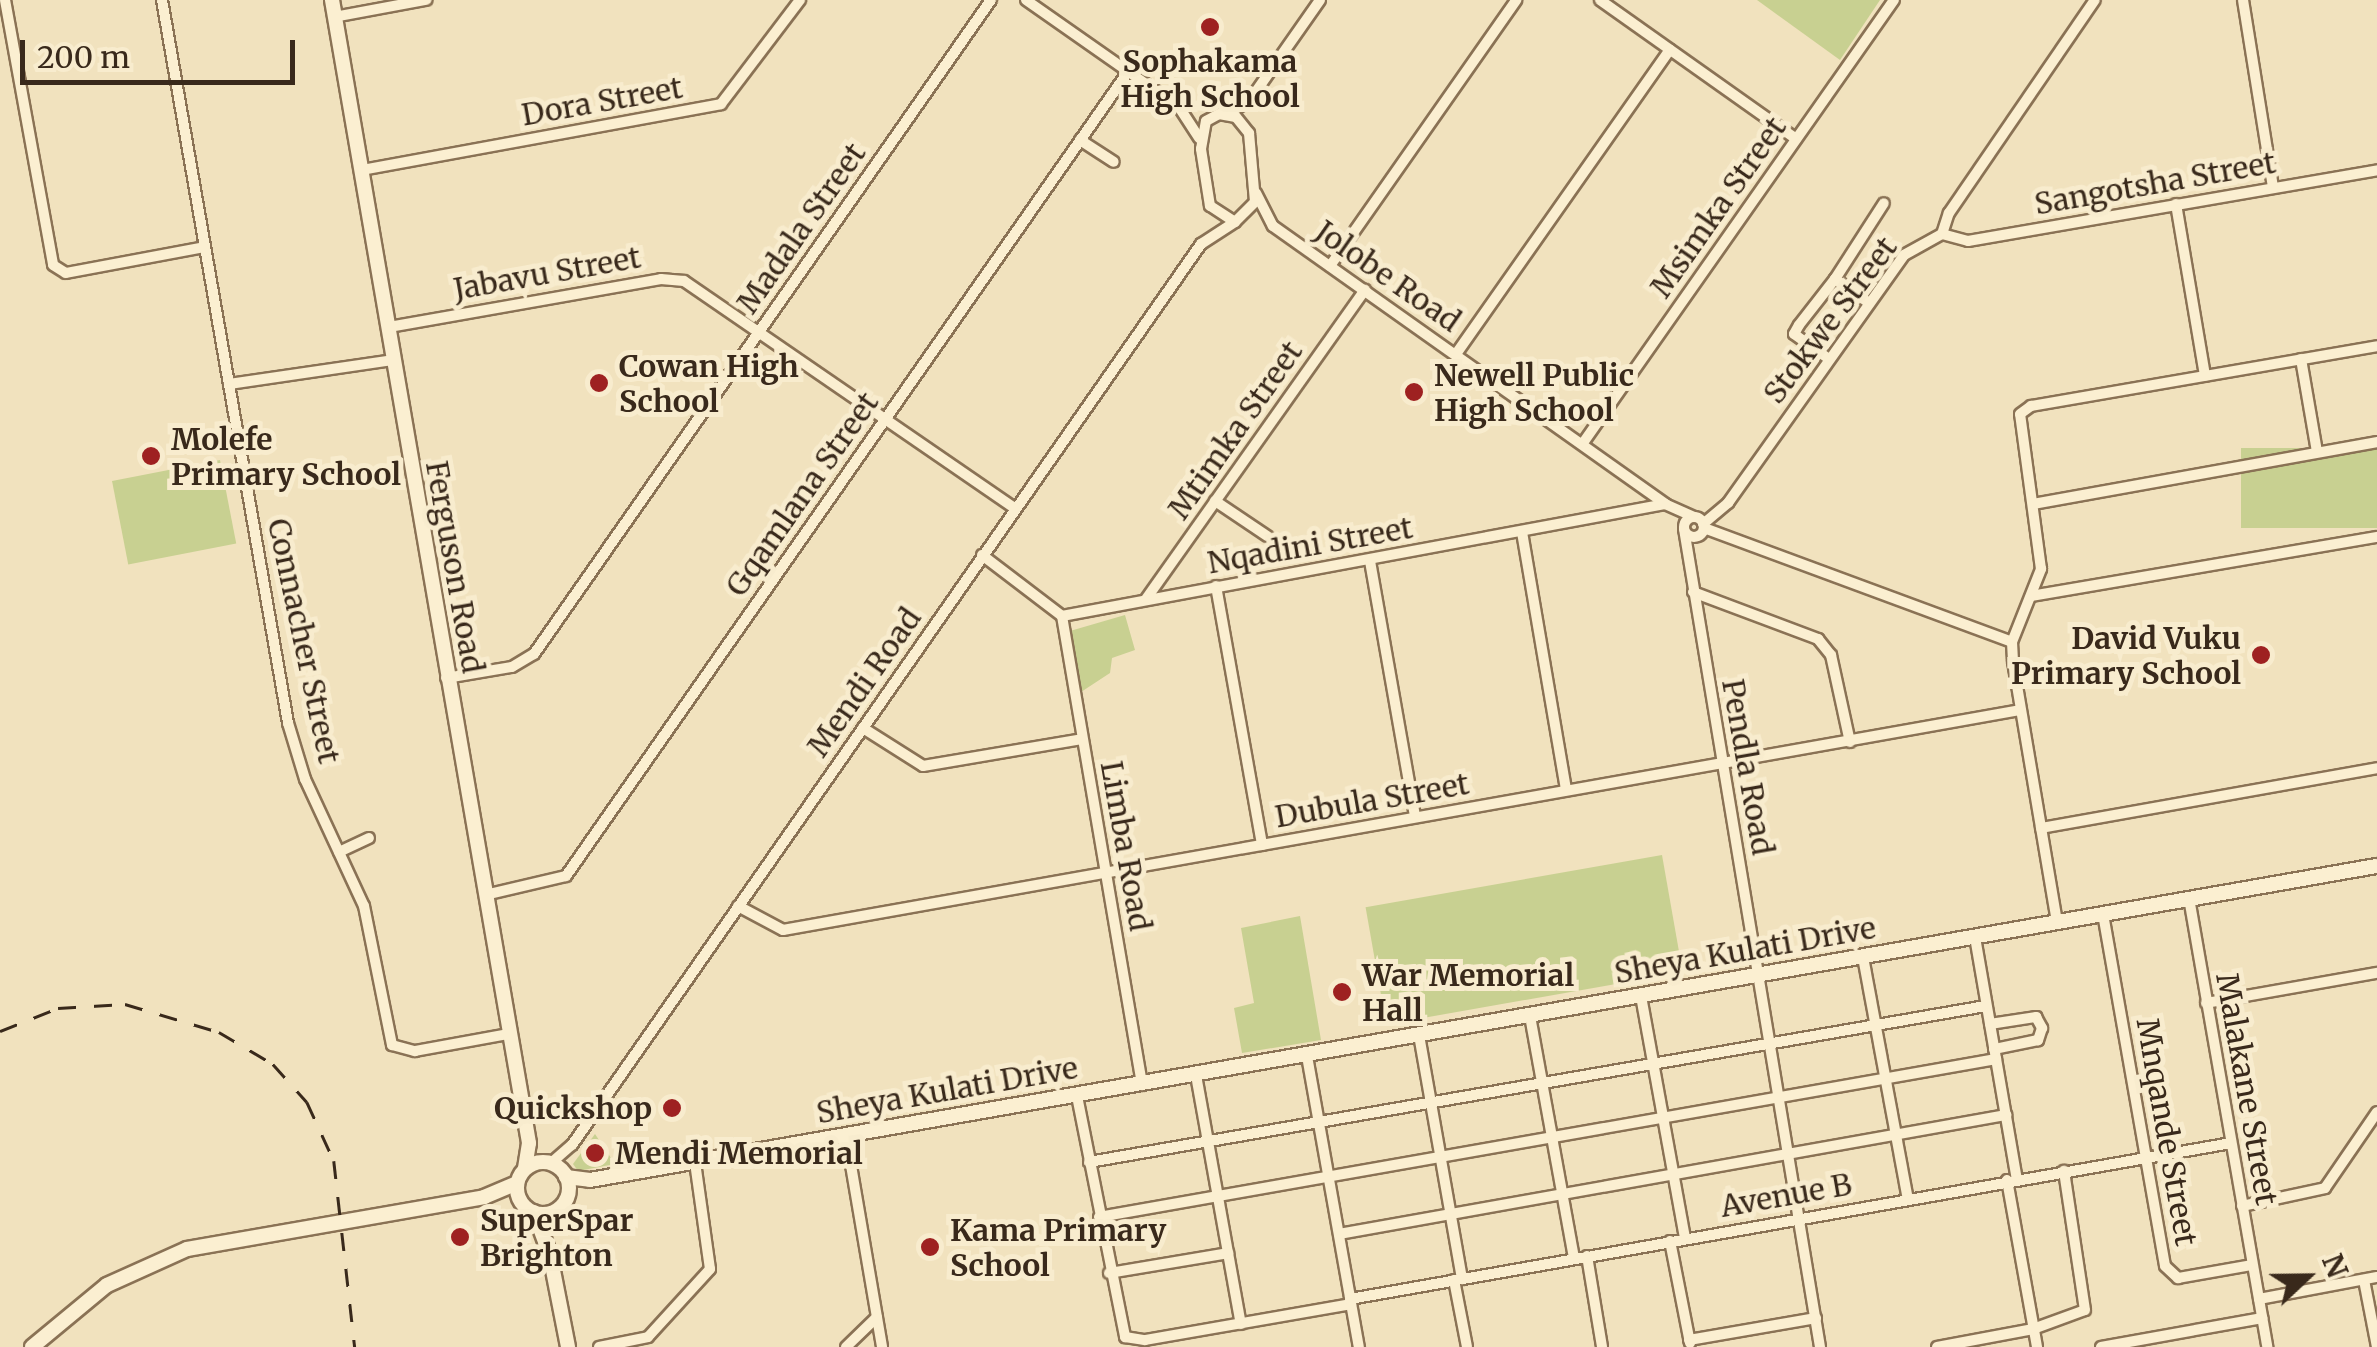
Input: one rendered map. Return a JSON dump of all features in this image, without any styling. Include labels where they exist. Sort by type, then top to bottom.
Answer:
[{"type":"street","points":[[5,0],[53,265],[66,272],[205,247]]},
{"type":"street","name":"Connacher Street","points":[[162,0],[295,751],[364,906],[392,1045],[415,1051],[508,1034]]},
{"type":"street","name":"Ferguson Road","points":[[332,0],[529,1143],[525,1169]]},
{"type":"street","points":[[334,17],[426,0]]},
{"type":"street","name":"Dora Street","points":[[362,170],[721,104],[800,0]]},
{"type":"street","name":"Madala Street","points":[[446,678],[528,660],[992,0]]},
{"type":"street","points":[[1226,114],[1245,126],[1250,100],[1320,0]]},
{"type":"street","points":[[1330,266],[1516,0]]},
{"type":"street","points":[[1600,0],[1796,139]]},
{"type":"street","name":"Msimka Street","points":[[1583,443],[1894,0]]},
{"type":"street","name":"Stokwe Street","points":[[1700,528],[1728,503],[1908,252],[1942,234],[1949,213],[2095,0]]},
{"type":"street","points":[[2243,0],[2273,188]]},
{"type":"street","points":[[1031,2],[1179,107],[1212,116],[1226,114],[1250,100]]},
{"type":"street","points":[[1456,354],[1670,50]]},
{"type":"street","name":"Gqamlana Street","points":[[484,895],[566,876],[1128,72]]},
{"type":"street","points":[[1179,107],[1200,139],[1210,206],[1237,221],[1252,210],[1256,193]]},
{"type":"street","points":[[1200,139],[1212,116]]},
{"type":"street","name":"Jolobe Road","points":[[1245,126],[1256,193],[1273,226]]},
{"type":"street","points":[[1080,140],[1114,162]]},
{"type":"street","name":"Sangotsha Street","points":[[1942,234],[1970,241],[2377,170]]},
{"type":"street","points":[[1829,359],[1794,332],[1835,279],[1884,203]]},
{"type":"street","points":[[2176,204],[2205,376]]},
{"type":"street","name":"Mendi Road","points":[[547,1162],[570,1149],[1201,244],[1210,206]]},
{"type":"street","name":"Jolobe Road","points":[[1237,221],[1273,226],[1700,528]]},
{"type":"street","name":"Mendi Road","points":[[1201,244],[1237,221]]},
{"type":"street","name":"Jabavu Street","points":[[389,327],[661,278],[700,287],[1014,508]]},
{"type":"street","points":[[1835,279],[1868,303]]},
{"type":"street","name":"Mtimka Street","points":[[1146,599],[1365,290]]},
{"type":"street","points":[[2057,922],[2012,642],[2041,558],[2018,422],[2022,411],[2377,346]]},
{"type":"street","points":[[2301,359],[2317,452]]},
{"type":"street","points":[[229,384],[394,360]]},
{"type":"street","points":[[2033,504],[2377,442]]},
{"type":"street","points":[[1215,502],[1266,536]]},
{"type":"street","name":"Jolobe Road","points":[[1667,505],[1684,529]]},
{"type":"street","name":"Nqadini Street","points":[[1062,616],[1667,505]]},
{"type":"street","points":[[1684,529],[1700,528],[2012,642]]},
{"type":"street","name":"Pendla Road","points":[[1689,569],[1700,528]]},
{"type":"street","name":"Pendla Road","points":[[1684,529],[1820,1347]]},
{"type":"street","points":[[1522,532],[1566,790]]},
{"type":"street","points":[[2031,596],[2377,537]]},
{"type":"street","points":[[982,556],[1062,616]]},
{"type":"street","points":[[1370,561],[1414,817]]},
{"type":"street","points":[[1216,586],[1262,846]]},
{"type":"street","points":[[1693,592],[1733,602],[1823,644],[1850,742]]},
{"type":"street","name":"Limba Road","points":[[1062,616],[1142,1084]]},
{"type":"street","name":"Dubula Street","points":[[738,906],[783,930],[2020,710]]},
{"type":"street","points":[[863,728],[927,766],[1082,738]]},
{"type":"street","points":[[2041,828],[2377,768]]},
{"type":"street","points":[[339,852],[369,838]]},
{"type":"street","name":"Sheya Kulati Drive","points":[[566,1176],[590,1180],[696,1162],[2377,866]]},
{"type":"street","name":"Malakane Street","points":[[2189,898],[2268,1347]]},
{"type":"street","name":"Mnqande Street","points":[[2103,914],[2171,1274],[2252,1265]]},
{"type":"street","points":[[1974,937],[2006,1115],[2036,1347]]},
{"type":"street","points":[[1863,957],[1908,1199]]},
{"type":"street","points":[[2206,1002],[2377,974]]},
{"type":"street","points":[[1640,996],[1685,1239]]},
{"type":"street","points":[[1088,1162],[1874,1022],[1986,1006]]},
{"type":"street","points":[[1530,1016],[1574,1258]]},
{"type":"street","points":[[1099,1217],[1885,1078],[1995,1054],[2038,1040],[2042,1028],[2036,1017],[1990,1024]]},
{"type":"street","points":[[1419,1036],[1451,1213],[1467,1347]]},
{"type":"street","points":[[1307,1056],[1359,1347]]},
{"type":"street","points":[[1196,1075],[1241,1324]]},
{"type":"street","points":[[1077,1096],[1108,1273],[1228,1253]]},
{"type":"street","points":[[2242,1206],[2325,1188],[2377,1112]]},
{"type":"street","points":[[1338,1234],[2006,1115]]},
{"type":"street","points":[[846,1136],[882,1347]]},
{"type":"street","name":"Ferguson Road","points":[[529,1143],[547,1162]]},
{"type":"street","name":"Avenue B","points":[[1108,1273],[1125,1337],[1145,1340],[1458,1279],[2230,1143]]},
{"type":"street","name":"Mendi Road","points":[[566,1176],[570,1149]]},
{"type":"street","points":[[32,1347],[107,1285],[187,1250],[484,1197],[517,1183],[525,1169],[547,1162],[566,1176],[568,1195],[554,1211],[548,1243]]},
{"type":"street","points":[[599,1347],[648,1337],[710,1269],[696,1162]]},
{"type":"street","points":[[1938,1347],[2078,1318],[2086,1304],[2064,1170]]},
{"type":"street","name":"Sheya Kulati Drive","points":[[568,1195],[590,1180]]},
{"type":"street","points":[[517,1183],[548,1243],[568,1347]]},
{"type":"street","points":[[484,1197],[530,1210],[554,1211]]},
{"type":"street","points":[[1670,1241],[1690,1344],[1816,1318]]},
{"type":"street","points":[[1586,1256],[1602,1347]]},
{"type":"street","points":[[2259,1299],[2377,1277]]},
{"type":"street","points":[[2364,1280],[2377,1347]]},
{"type":"street","points":[[846,1347],[876,1316]]},
{"type":"street","points":[[2101,1347],[2262,1318]]},
{"type":"green space","points":[[1757,0],[1880,0],[1840,60]]},
{"type":"green space","points":[[2241,448],[2377,448],[2377,528],[2241,528]]},
{"type":"green space","points":[[220,460],[236,543],[128,564],[112,481]]},
{"type":"green space","points":[[1125,615],[1135,650],[1112,658],[1110,673],[1081,692],[1070,631]]},
{"type":"green space","points":[[1662,855],[1683,972],[1386,1024],[1366,907]]},
{"type":"green space","points":[[1300,916],[1321,1040],[1242,1053],[1234,1008],[1254,1003],[1241,928]]},
{"type":"green space","points":[[595,1134],[615,1164],[578,1171],[573,1164]]},
{"type":"railway","points":[[0,1031],[58,1008],[125,1004],[219,1032],[273,1064],[307,1102],[334,1161],[355,1347]]},
{"type":"place","name":"Sophakama High School","points":[[1210,27]]},
{"type":"place","name":"Cowan High School","points":[[599,383]]},
{"type":"place","name":"Newell Public High School","points":[[1414,392]]},
{"type":"place","name":"Molefe Primary School","points":[[151,456]]},
{"type":"place","name":"David Vuku Primary School","points":[[2261,655]]},
{"type":"place","name":"War Memorial Hall","points":[[1342,992]]},
{"type":"place","name":"Quickshop","points":[[672,1108]]},
{"type":"place","name":"Mendi Memorial","points":[[595,1153]]},
{"type":"place","name":"SuperSpar Brighton","points":[[460,1237]]},
{"type":"place","name":"Kama Primary School","points":[[930,1247]]}]
